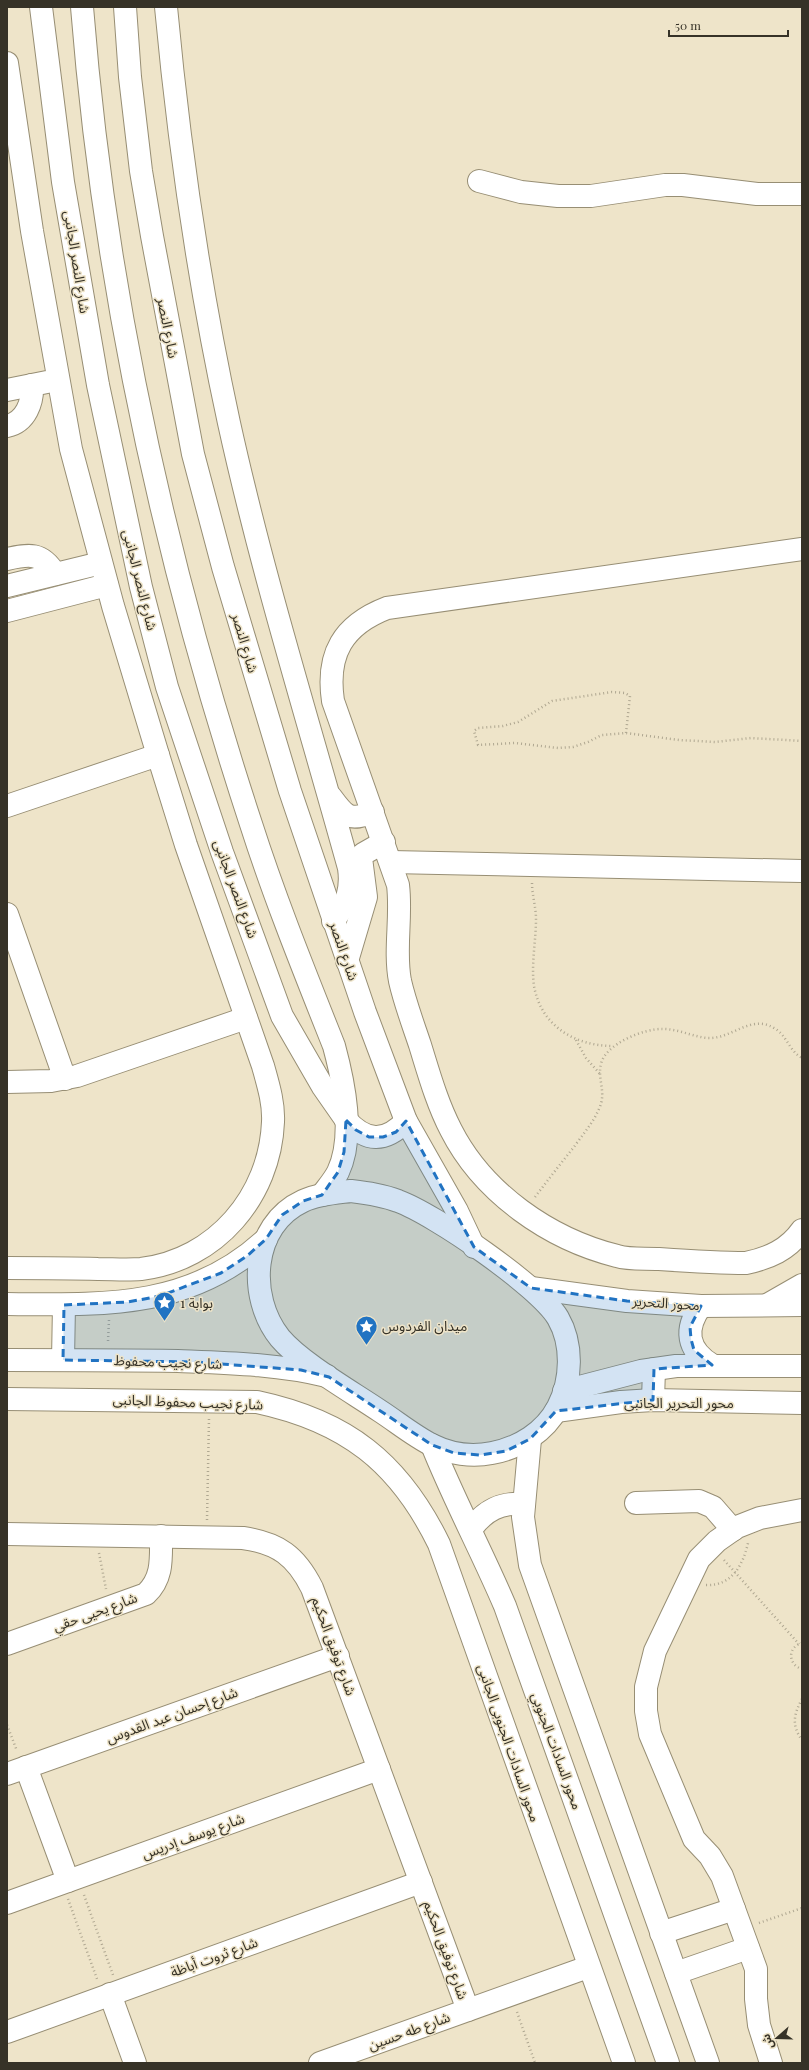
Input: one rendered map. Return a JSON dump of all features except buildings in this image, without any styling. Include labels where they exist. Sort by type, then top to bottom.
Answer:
[{"type":"street","name":"شارع النصر الجانبى","points":[[41,7],[64,182],[98,385],[139,580],[167,687],[222,852],[282,1016],[322,1087],[346,1120],[356,1130],[369,1136],[383,1137],[396,1132],[406,1122]]},
{"type":"street","points":[[82,7],[88,78],[97,154],[120,308],[150,460],[172,553],[196,645],[249,819],[283,917],[334,1046],[340,1069],[346,1120],[344,1152],[338,1172],[322,1195]]},
{"type":"street","name":"شارع النصر","points":[[125,7],[130,77],[141,171],[163,301],[193,454],[255,679],[333,921],[406,1122],[457,1211],[474,1246]]},
{"type":"street","points":[[166,7],[176,107],[191,217],[217,366],[263,557],[349,868],[350,879],[346,902],[333,921]]},
{"type":"street","points":[[7,1268],[140,1269],[166,1263],[191,1253],[214,1239],[234,1220],[251,1199],[263,1175],[271,1148],[273,1121],[271,1094],[186,845],[158,755],[107,585],[71,448],[32,231],[8,75]]},
{"type":"street","points":[[479,181],[521,192],[558,196],[591,196],[665,185],[683,185],[757,194],[802,194]]},
{"type":"street","points":[[7,390],[58,380]]},
{"type":"street","points":[[7,426],[21,418],[29,408],[32,397],[32,385]]},
{"type":"street","points":[[802,548],[388,608],[369,615],[353,627],[340,643],[333,661],[330,681],[333,701],[398,885],[400,906],[397,957],[400,981],[436,1099],[452,1131],[471,1161],[495,1188],[523,1213],[552,1231],[584,1246],[618,1257],[746,1263],[765,1259],[782,1250],[797,1237],[802,1230]]},
{"type":"street","points":[[7,559],[32,555],[42,558],[50,565],[55,574]]},
{"type":"street","points":[[101,562],[8,586],[11,610],[107,585]]},
{"type":"street","points":[[7,806],[158,755]]},
{"type":"street","points":[[328,794],[346,814],[352,818],[361,817],[373,812]]},
{"type":"street","points":[[348,962],[366,897],[361,858],[363,854],[384,842]]},
{"type":"street","points":[[391,862],[802,871]]},
{"type":"street","points":[[7,914],[65,1079]]},
{"type":"street","points":[[7,1082],[65,1079],[97,1070],[246,1018]]},
{"type":"street","points":[[7,1304],[109,1304],[160,1296],[191,1286],[221,1272],[247,1256],[266,1239],[282,1215],[303,1201],[322,1195],[351,1191],[375,1194],[400,1201],[436,1220],[531,1288],[547,1302],[559,1319],[566,1338],[570,1359],[564,1391],[556,1411],[549,1421],[530,1439],[506,1451],[480,1455],[454,1453],[432,1445],[328,1377],[296,1353],[281,1339],[269,1321],[262,1302],[258,1281],[260,1260],[266,1239]]},
{"type":"street","points":[[767,1305],[802,1285]]},
{"type":"street","name":"محور التحرير","points":[[531,1288],[627,1301],[701,1306],[802,1305]]},
{"type":"street","points":[[64,1305],[64,1360]]},
{"type":"street","points":[[701,1306],[694,1316],[690,1327],[691,1339],[698,1354],[712,1365]]},
{"type":"street","name":"شارع نجيب محفوظ","points":[[7,1360],[108,1360],[253,1365],[301,1370],[328,1377]]},
{"type":"street","points":[[564,1391],[654,1369],[676,1366],[802,1366]]},
{"type":"street","points":[[653,1400],[654,1369]]},
{"type":"street","name":"شارع نجيب محفوظ الجانبى","points":[[7,1400],[257,1402],[284,1408],[311,1417],[336,1429],[360,1444]]},
{"type":"street","name":"محور التحرير الجانبى","points":[[556,1411],[621,1402],[653,1400],[802,1403]]},
{"type":"street","points":[[530,1439],[524,1504],[524,1535],[530,1565],[708,2063]]},
{"type":"street","name":"محور السادات الجنوبى الجانبى","points":[[360,1444],[380,1460],[398,1478],[417,1504],[439,1544],[588,1967],[624,2063]]},
{"type":"street","name":"محور السادات الجنوبي","points":[[432,1445],[444,1475],[471,1529],[505,1606],[668,2063]]},
{"type":"street","points":[[636,1503],[699,1501],[713,1507],[733,1530]]},
{"type":"street","points":[[471,1529],[482,1516],[490,1510],[506,1504],[524,1504]]},
{"type":"street","points":[[771,2063],[760,2025],[756,1999],[756,1969],[722,1876],[710,1856],[694,1838],[687,1825],[650,1734],[646,1711],[646,1687],[655,1651],[699,1559],[711,1546],[733,1530],[754,1521],[796,1515]]},
{"type":"street","name":"شارع توفيق الحكيم","points":[[7,1534],[206,1536],[243,1538],[260,1540],[277,1547],[292,1558],[304,1571],[312,1588],[468,2010]]},
{"type":"street","name":"شارع يحيى حقي","points":[[7,1644],[146,1594],[154,1586],[159,1577],[161,1566],[161,1536]]},
{"type":"street","name":"شارع إحسان عبد القدوس","points":[[19,1770],[338,1656]]},
{"type":"street","name":"شارع يوسف إدريس","points":[[7,1903],[379,1769]]},
{"type":"street","points":[[19,1770],[69,1881]]},
{"type":"street","name":"شارع ثروت أباظة","points":[[7,2032],[421,1882]]},
{"type":"street","points":[[661,1933],[734,1909]]},
{"type":"street","points":[[676,1973],[745,1939]]},
{"type":"street","name":"شارع طه حسين","points":[[320,2063],[361,2056],[468,2010],[588,1967]]},
{"type":"street","points":[[111,1994],[135,2063]]},
{"type":"path","points":[[626,733],[630,696],[625,693],[612,692],[552,701],[518,722],[503,726],[478,728],[474,731],[478,746],[515,744],[558,748],[573,747],[602,735],[626,733],[679,740],[715,742],[751,738],[802,741]]},
{"type":"path","points":[[532,865],[532,893],[536,917],[534,985],[538,1000],[546,1014],[556,1026],[575,1039],[582,1043],[598,1046],[614,1046]]},
{"type":"path","points":[[523,1213],[593,1121],[604,1096],[601,1064],[605,1054],[614,1046],[644,1032],[663,1029],[708,1038],[722,1037],[734,1033],[746,1025],[760,1023],[773,1027],[785,1036],[790,1047],[802,1058]]},
{"type":"path","points":[[575,1039],[586,1058],[601,1076]]},
{"type":"path","points":[[108,1360],[109,1304]]},
{"type":"path","points":[[206,1536],[209,1401]]},
{"type":"path","points":[[687,1584],[708,1586],[718,1584],[736,1574],[743,1563],[754,1521]]},
{"type":"path","points":[[96,1535],[110,1607]]},
{"type":"path","points":[[711,1546],[801,1643],[791,1652],[791,1658],[793,1664],[802,1669]]},
{"type":"path","points":[[802,1699],[796,1709],[794,1720],[796,1731],[802,1740]]},
{"type":"path","points":[[7,1725],[19,1770]]},
{"type":"path","points":[[69,1881],[111,1994]]},
{"type":"path","points":[[69,1881],[111,1994]]},
{"type":"path","points":[[745,1939],[802,1908]]},
{"type":"path","points":[[511,1994],[535,2063]]},
{"type":"highlighted area","points":[[346,1120],[356,1130],[369,1137],[383,1137],[396,1132],[406,1121],[474,1247],[531,1288],[627,1301],[701,1306],[690,1327],[691,1339],[694,1350],[712,1365],[654,1369],[653,1400],[556,1411],[530,1439],[506,1451],[480,1455],[454,1453],[432,1445],[329,1377],[301,1370],[195,1362],[63,1360],[64,1305],[128,1302],[160,1296],[221,1273],[247,1256],[266,1239],[282,1215],[303,1201],[322,1195],[338,1172],[344,1152]]},
{"type":"place","name":"بوابة 1","points":[[164,1322]]},
{"type":"place","name":"ميدان الفردوس","points":[[367,1346]]}]
